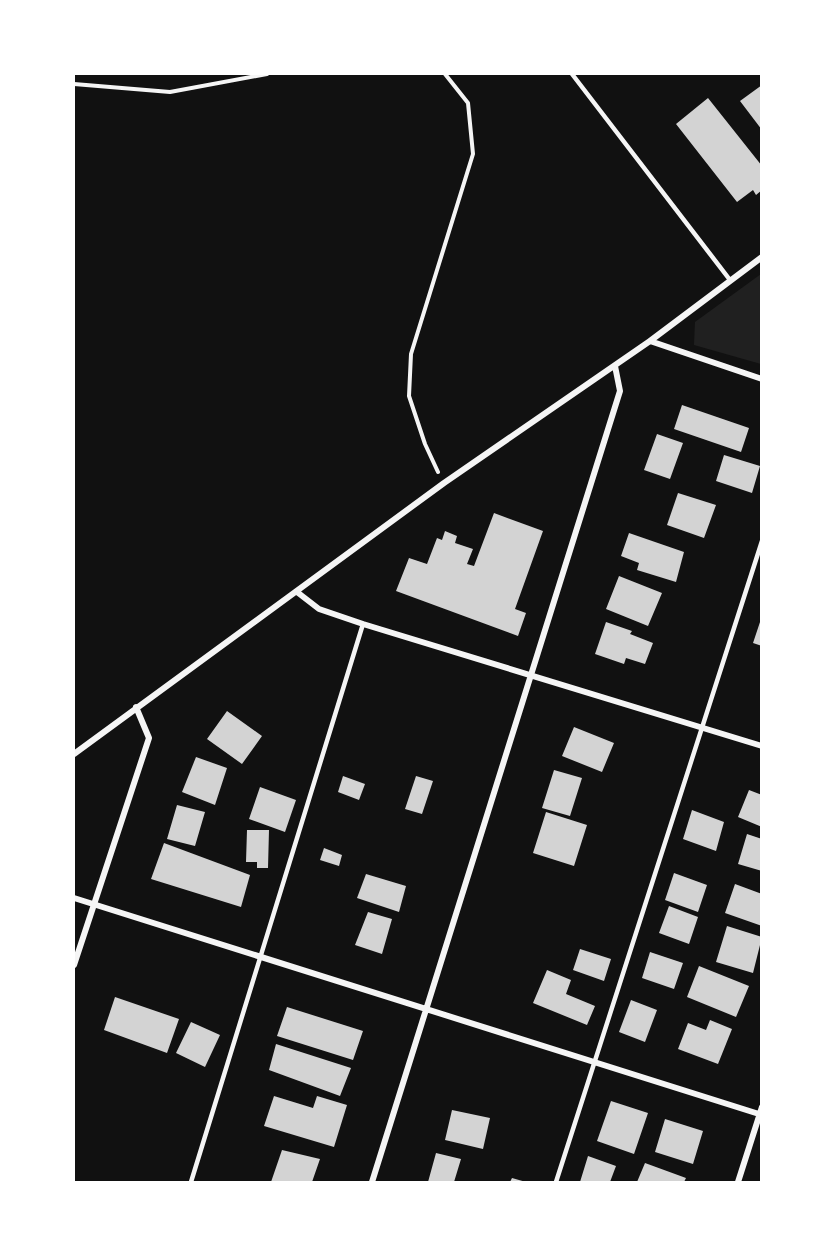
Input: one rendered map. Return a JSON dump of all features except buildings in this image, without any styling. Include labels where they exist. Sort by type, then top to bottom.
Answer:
[{"type":"street","points":[[74,754],[136,706],[297,592],[444,483],[615,366],[762,257]]},
{"type":"street","points":[[650,341],[762,379]]},
{"type":"street","points":[[372,1182],[620,391],[615,366]]},
{"type":"street","points":[[297,592],[319,609],[363,624],[762,746]]},
{"type":"street","points":[[74,965],[149,738],[136,706]]},
{"type":"street","points":[[74,898],[426,1011],[759,1114]]},
{"type":"street","points":[[738,1182],[762,1107]]},
{"type":"lane","points":[[572,74],[730,280]]},
{"type":"lane","points":[[556,1182],[762,541]]},
{"type":"lane","points":[[191,1182],[363,624]]},
{"type":"path","points":[[74,84],[170,92],[267,74]]},
{"type":"path","points":[[444,483],[425,444],[409,396],[411,354],[473,154],[468,103],[445,74]]},
{"type":"shaded area","points":[[761,274],[761,364],[694,345],[695,322]]}]
